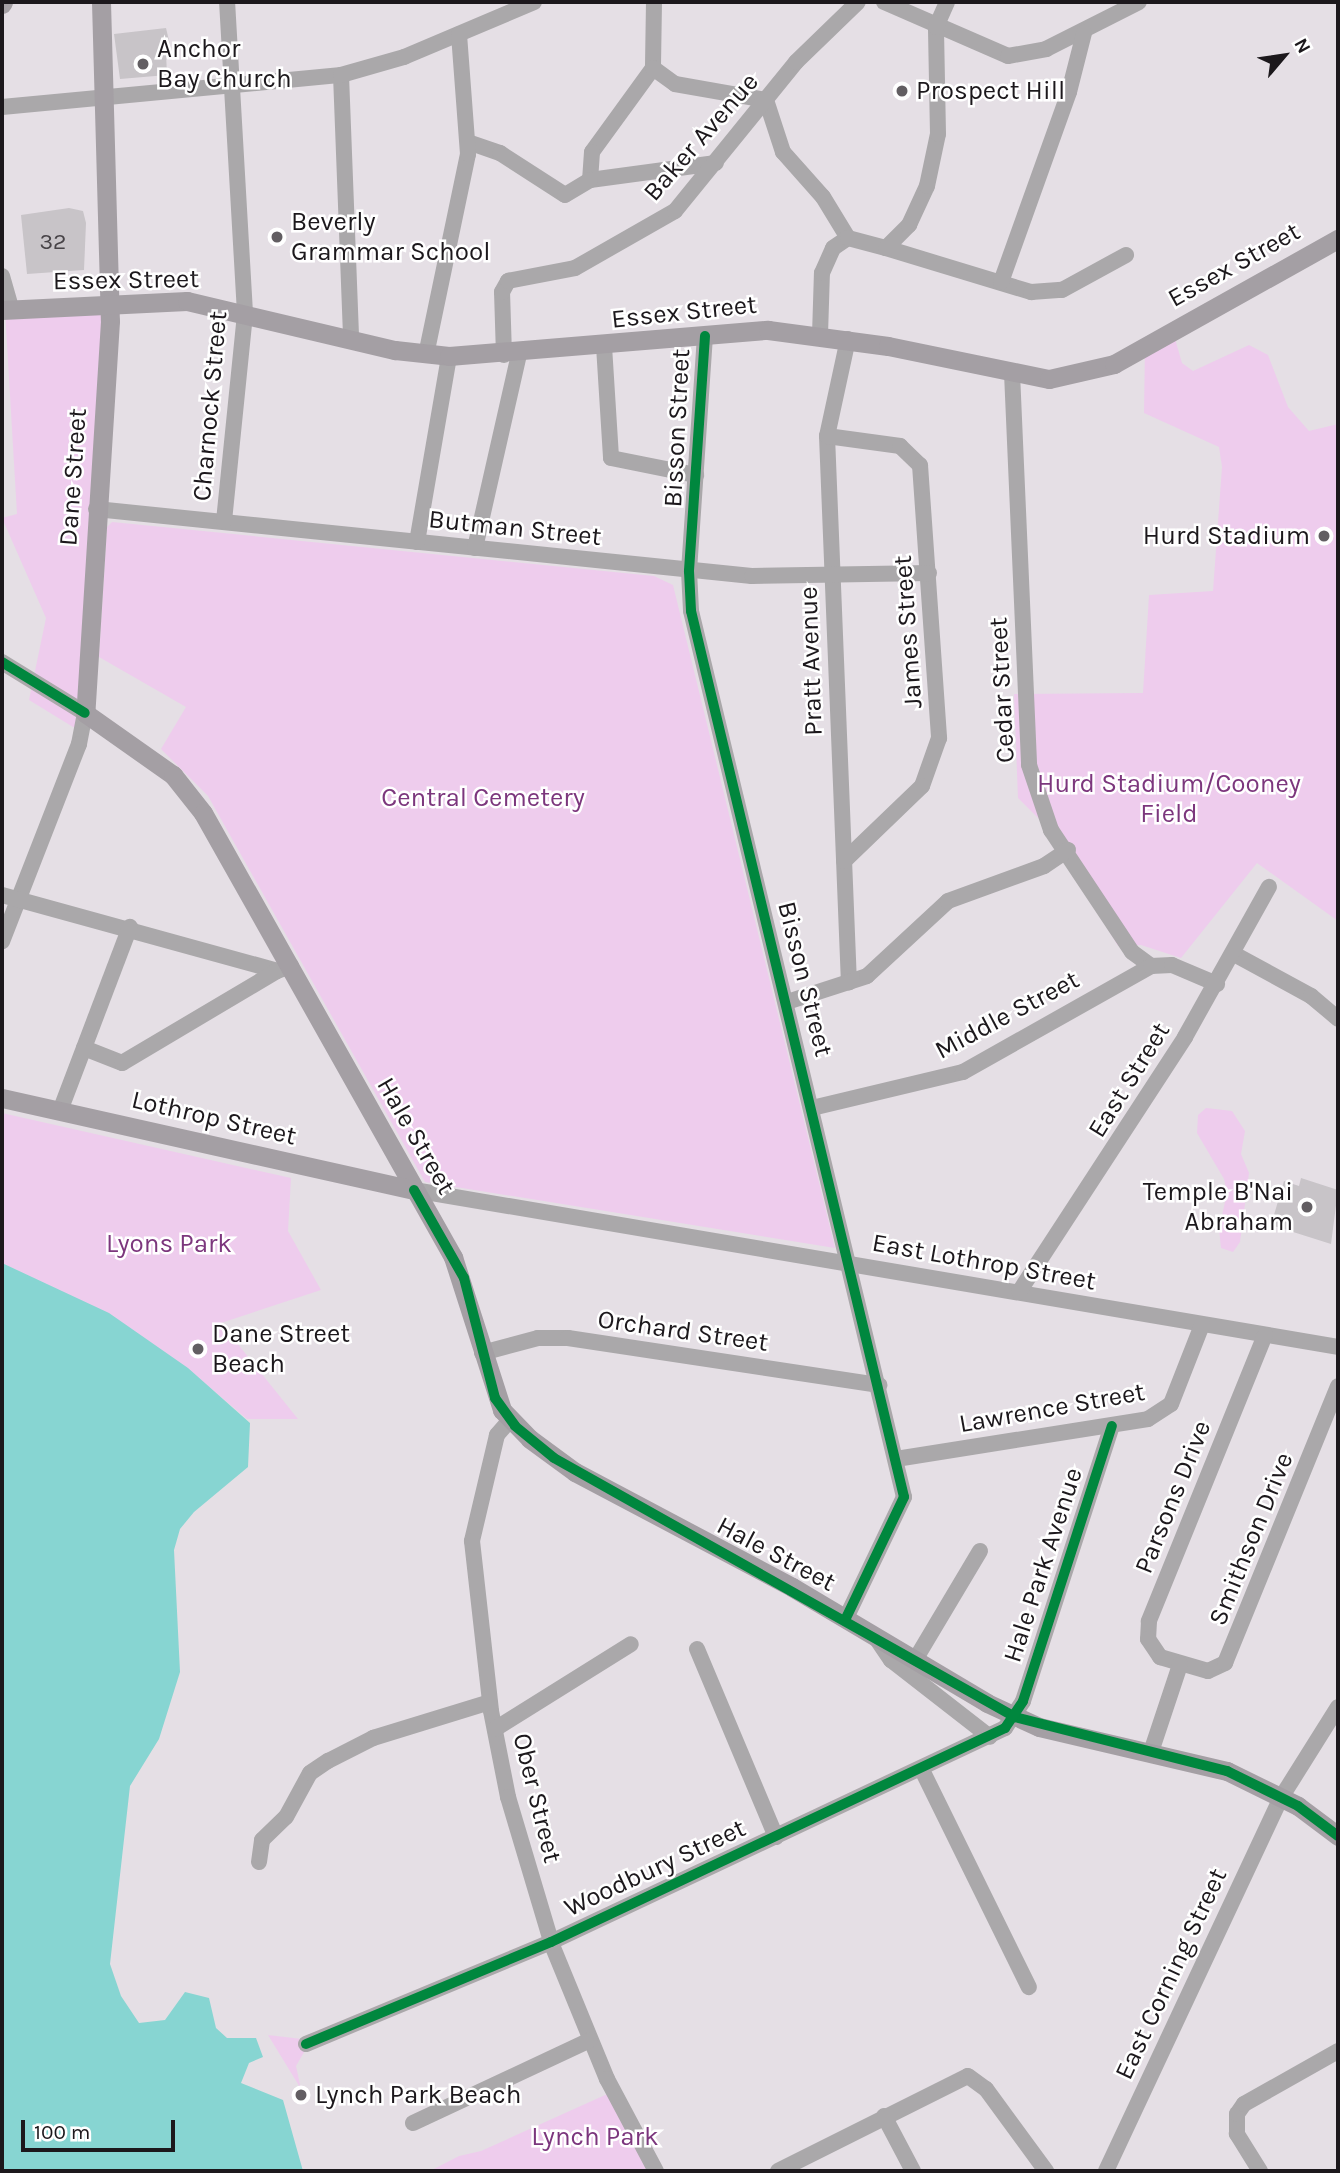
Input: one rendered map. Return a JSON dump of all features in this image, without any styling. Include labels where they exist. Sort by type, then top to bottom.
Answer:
[{"type":"main road","name":"Dane Street","points":[[85,713],[110,305],[101,2]]},
{"type":"main road","name":"Essex Street","points":[[7,310],[187,301],[351,340],[426,355],[449,356],[512,354],[768,330],[848,339],[1012,373],[1072,378],[1114,364],[1338,239]]},
{"type":"main road","name":"Hale Street","points":[[85,713],[184,786],[284,968],[464,1278],[495,1398],[510,1420],[590,1481],[846,1618],[1015,1717],[1227,1772],[1281,1797],[1335,1829]]},
{"type":"main road","name":"Lothrop Street","points":[[2,1098],[414,1190]]},
{"type":"street","name":"Charnock Street","points":[[224,521],[245,313],[227,2]]},
{"type":"street","points":[[2,107],[341,75],[459,34],[534,2]]},
{"type":"street","points":[[590,180],[592,152],[653,68],[654,2]]},
{"type":"street","name":"Baker Avenue","points":[[512,354],[502,292],[508,281],[575,268],[661,222],[716,163],[816,39],[858,2]]},
{"type":"street","points":[[884,2],[936,27],[1008,56],[1046,49],[1084,33],[1139,2]]},
{"type":"street","points":[[886,248],[909,225],[935,162],[936,27],[947,2]]},
{"type":"street","points":[[1001,282],[1069,92],[1084,33]]},
{"type":"street","points":[[426,355],[468,142],[459,34]]},
{"type":"street","points":[[653,68],[675,85],[766,100],[783,152],[823,197],[848,238],[1031,292],[1062,290],[1126,255]]},
{"type":"street","points":[[341,75],[351,340]]},
{"type":"street","points":[[468,142],[500,153],[565,195],[590,180],[716,163]]},
{"type":"street","points":[[820,335],[826,258],[848,238]]},
{"type":"street","points":[[2,276],[7,310]]},
{"type":"street","name":"Bisson Street","points":[[705,336],[689,571],[691,611],[879,1385],[896,1460],[902,1506],[846,1618]]},
{"type":"street","name":"Pratt Avenue","points":[[848,339],[827,436],[849,983]]},
{"type":"street","points":[[604,346],[611,458],[696,475]]},
{"type":"street","points":[[475,548],[512,354]]},
{"type":"street","points":[[417,542],[449,356]]},
{"type":"street","name":"Cedar Street","points":[[1012,373],[1029,765],[1044,816],[1132,951],[1151,966]]},
{"type":"street","name":"James Street","points":[[827,436],[900,446],[915,455],[923,484],[929,573],[936,757],[922,786],[844,861]]},
{"type":"street","name":"Butman Street","points":[[96,509],[689,571],[834,577],[929,573]]},
{"type":"street","name":"Hale Street","points":[[2,662],[85,713]]},
{"type":"street","name":"Dane Street","points":[[2,942],[79,744],[85,713]]},
{"type":"street","points":[[787,1002],[849,983],[882,965],[948,901],[1044,866],[1068,850]]},
{"type":"street","name":"East Street","points":[[1019,1292],[1217,984],[1269,887]]},
{"type":"street","points":[[2,895],[284,968]]},
{"type":"street","points":[[60,1111],[130,928]]},
{"type":"street","points":[[1234,954],[1311,996],[1338,1019]]},
{"type":"street","points":[[1151,966],[1172,965],[1217,984]]},
{"type":"street","name":"Middle Street","points":[[812,1108],[963,1072],[1151,966]]},
{"type":"street","points":[[84,1048],[122,1063],[284,968]]},
{"type":"street","name":"East Lothrop Street","points":[[414,1190],[1338,1347]]},
{"type":"street","name":"Lawrence Street","points":[[896,1460],[1148,1419],[1171,1404],[1202,1325]]},
{"type":"street","name":"Parsons Drive","points":[[1180,1665],[1152,1650],[1149,1621],[1265,1335]]},
{"type":"street","name":"Orchard Street","points":[[482,1353],[538,1338],[568,1338],[879,1385]]},
{"type":"street","name":"Smithson Drive","points":[[1180,1665],[1218,1668],[1236,1646],[1338,1386]]},
{"type":"street","name":"Ober Street","points":[[510,1420],[497,1435],[472,1540],[495,1729],[519,1839],[551,1942],[590,2040],[656,2171]]},
{"type":"street","name":"Hale Park Avenue","points":[[1015,1717],[1112,1426]]},
{"type":"street","points":[[915,1660],[980,1551]]},
{"type":"street","name":"Hale Street","points":[[875,1636],[891,1660],[990,1737]]},
{"type":"street","points":[[495,1729],[631,1644]]},
{"type":"street","points":[[697,1649],[776,1838]]},
{"type":"street","points":[[1151,1752],[1180,1665]]},
{"type":"street","points":[[259,1862],[262,1840],[286,1817],[310,1773],[373,1738],[490,1702]]},
{"type":"street","name":"East Corning Street","points":[[1108,2171],[1281,1797],[1338,1707]]},
{"type":"street","name":"Woodbury Street","points":[[306,2044],[551,1942],[922,1770],[990,1737],[1015,1717]]},
{"type":"street","points":[[922,1770],[1029,1987]]},
{"type":"street","points":[[414,2123],[590,2040]]},
{"type":"street","points":[[1260,2171],[1237,2134],[1237,2114],[1244,2104],[1338,2051]]},
{"type":"street","points":[[778,2171],[960,2077],[977,2079],[1046,2171]]},
{"type":"street","points":[[884,2116],[913,2171]]},
{"type":"street","points":[[1108,2171],[1123,2171]]},
{"type":"green space","points":[[5,310],[110,310],[78,730],[29,700],[46,618],[2,518],[17,514]]},
{"type":"green space","name":"Hurd Stadium/Cooney Field","points":[[1173,332],[1182,363],[1193,371],[1249,345],[1268,355],[1288,407],[1309,431],[1338,424],[1338,921],[1257,863],[1181,958],[1141,945],[1118,946],[1093,904],[1076,856],[1018,798],[1014,694],[1143,693],[1149,595],[1213,591],[1222,467],[1219,447],[1144,413],[1145,345]]},
{"type":"green space","name":"Central Cemetery","points":[[112,522],[654,576],[673,585],[835,1248],[425,1182],[208,796],[161,749],[186,707],[99,657],[107,527]]},
{"type":"green space","points":[[1206,1108],[1232,1111],[1245,1131],[1241,1154],[1249,1173],[1240,1242],[1233,1252],[1221,1248],[1219,1229],[1227,1193],[1224,1179],[1197,1133],[1198,1115]]},
{"type":"green space","name":"Lyons Park","points":[[2,1113],[291,1178],[288,1231],[321,1290],[221,1323],[298,1419],[247,1419],[187,1368],[109,1314],[2,1263]]},
{"type":"green space","points":[[268,2035],[302,2039],[307,2047],[296,2066],[301,2089]]},
{"type":"green space","name":"Lynch Park","points":[[614,2091],[656,2171],[430,2171],[459,2156],[481,2151]]},
{"type":"water","points":[[2,1263],[109,1313],[188,1368],[250,1423],[248,1467],[194,1512],[180,1529],[174,1550],[180,1672],[159,1739],[130,1786],[110,1964],[121,1996],[139,2023],[165,2020],[185,1992],[209,1998],[216,2028],[227,2038],[256,2038],[263,2057],[249,2063],[241,2083],[283,2100],[303,2171],[2,2171]]},
{"type":"building","name":"Anchor Bay Church","points":[[166,28],[172,53],[166,53],[167,75],[120,79],[114,34]]},
{"type":"building","points":[[69,208],[83,211],[86,223],[84,270],[27,274],[21,215]]},
{"type":"building","name":"Temple B'Nai Abraham","points":[[1301,1178],[1338,1190],[1331,1244],[1271,1225],[1284,1181],[1299,1186]]},
{"type":"cycle path","points":[[705,336],[689,571],[691,611],[904,1497],[846,1618]]},
{"type":"cycle path","points":[[2,662],[85,713]]},
{"type":"cycle path","points":[[414,1190],[464,1278],[495,1398],[515,1426],[554,1458],[1015,1717],[1227,1771],[1298,1806],[1338,1836]]},
{"type":"cycle path","points":[[306,2044],[551,1942],[1005,1728],[1023,1701],[1112,1426]]},
{"type":"place","name":"Anchor Bay Church","points":[[143,64]]},
{"type":"place","name":"Prospect Hill","points":[[902,91]]},
{"type":"place","name":"Beverly Grammar School","points":[[277,237]]},
{"type":"place","name":"Hurd Stadium","points":[[1324,536]]},
{"type":"place","name":"Temple B'Nai Abraham","points":[[1307,1207]]},
{"type":"place","name":"Dane Street Beach","points":[[198,1349]]},
{"type":"place","name":"Lynch Park Beach","points":[[301,2095]]}]
